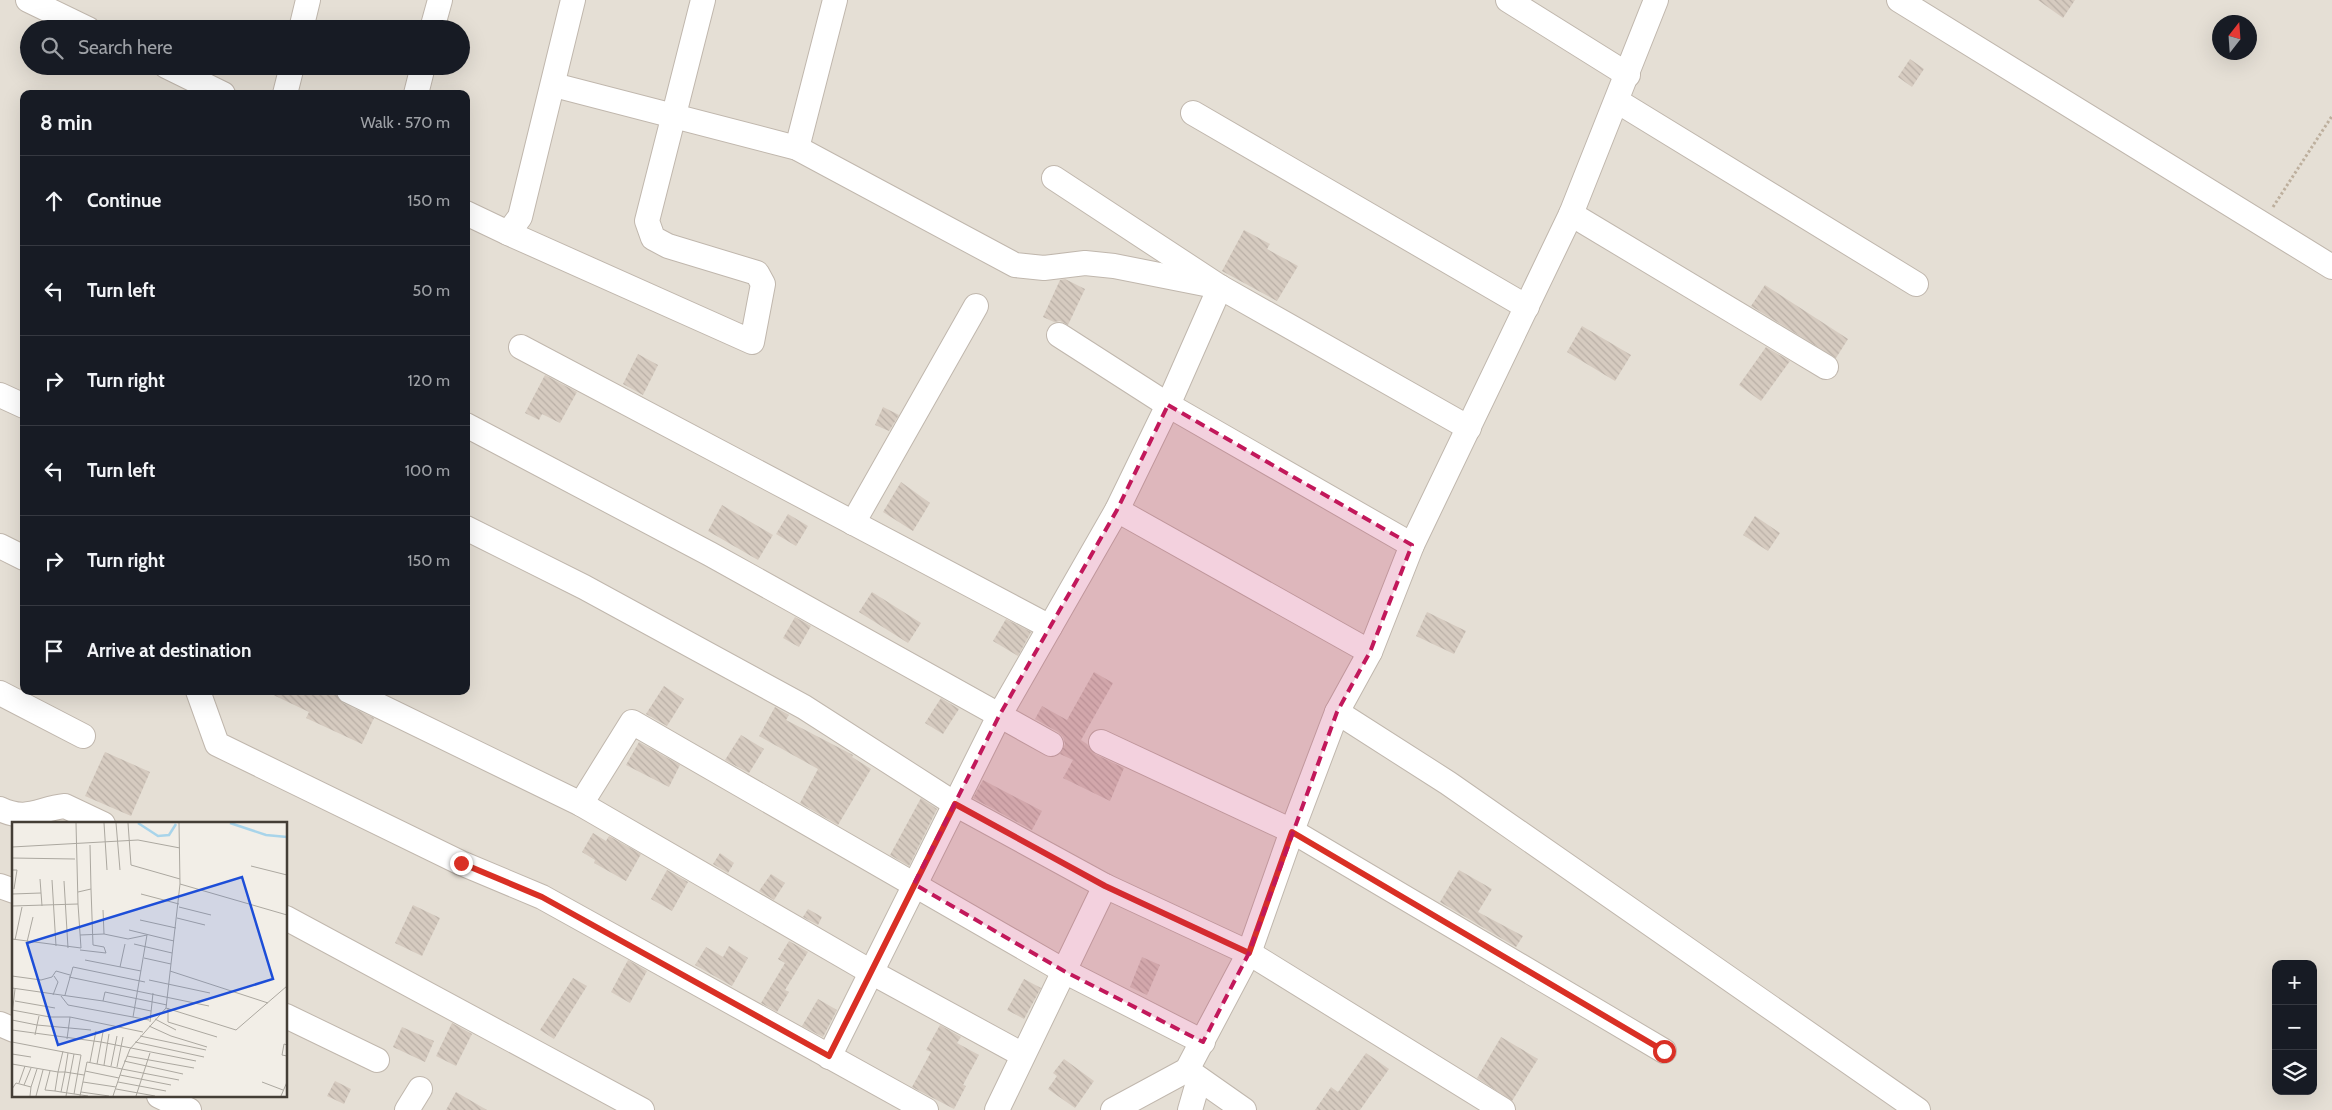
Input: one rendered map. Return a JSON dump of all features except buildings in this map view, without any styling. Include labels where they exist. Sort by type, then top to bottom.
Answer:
[{"type":"street","points":[[28,0],[69,20]]},
{"type":"street","points":[[303,20],[308,0]]},
{"type":"street","points":[[434,20],[440,0]]},
{"type":"street","points":[[508,233],[520,216],[554,86],[573,0]]},
{"type":"street","points":[[470,215],[752,342],[762,284],[757,273],[668,246],[653,238],[647,221],[703,0]]},
{"type":"street","points":[[797,148],[835,0]]},
{"type":"street","points":[[1508,0],[1628,75]]},
{"type":"street","points":[[1190,1110],[1193,1075],[1203,1042],[1249,953],[1292,832],[1338,712],[1370,652],[1412,546],[1571,214],[1628,75],[1656,0]]},
{"type":"street","points":[[1899,0],[2332,267]]},
{"type":"street","points":[[184,75],[215,90]]},
{"type":"street","points":[[286,90],[290,75]]},
{"type":"street","points":[[417,90],[421,75]]},
{"type":"street","points":[[554,86],[797,148],[1015,265],[1044,268],[1085,263],[1114,266],[1220,287]]},
{"type":"street","points":[[1617,101],[1916,284]]},
{"type":"street","points":[[1193,113],[1526,307]]},
{"type":"street","points":[[1054,178],[1220,287],[1469,428]]},
{"type":"street","points":[[1571,214],[1826,367]]},
{"type":"street","points":[[829,1056],[999,716],[1117,510],[1168,405],[1220,287]]},
{"type":"street","points":[[853,523],[976,306]]},
{"type":"street","points":[[1059,335],[1168,405],[1412,546]]},
{"type":"street","points":[[521,347],[1050,627]]},
{"type":"street","points":[[0,394],[20,404]]},
{"type":"street","points":[[470,427],[710,554],[1051,744]]},
{"type":"street","points":[[1117,510],[1370,652]]},
{"type":"street","points":[[470,530],[584,587],[804,707],[955,804],[1105,886],[1249,953],[1503,1110]]},
{"type":"street","points":[[0,546],[20,556]]},
{"type":"street","points":[[0,693],[83,736]]},
{"type":"street","points":[[199,695],[217,744],[461,863],[542,897],[926,1110]]},
{"type":"street","points":[[357,695],[581,804],[871,972],[1023,1055]]},
{"type":"street","points":[[1338,712],[1448,783],[1918,1110]]},
{"type":"street","points":[[581,804],[632,722],[1064,970],[1203,1042]]},
{"type":"street","points":[[1101,742],[1292,832],[1664,1051]]},
{"type":"street","points":[[0,809],[18,816],[27,816],[65,806],[99,822]]},
{"type":"street","points":[[0,886],[12,891]]},
{"type":"street","points":[[996,1110],[1105,886]]},
{"type":"street","points":[[288,919],[642,1110]]},
{"type":"street","points":[[288,1017],[377,1060]]},
{"type":"street","points":[[0,1024],[12,1029]]},
{"type":"street","points":[[1113,1110],[1193,1075]]},
{"type":"street","points":[[1193,1075],[1244,1110]]},
{"type":"street","points":[[407,1110],[420,1089]]},
{"type":"street","points":[[163,1098],[188,1110]]},
{"type":"path","points":[[2262,224],[2332,116]]},
{"type":"highlighted area","points":[[1168,405],[1412,545],[1370,652],[1337,712],[1249,953],[1203,1042],[1064,971],[914,884],[999,716],[1117,510]]},
{"type":"shaded area","points":[[0,0],[2332,0],[2332,1110],[0,1110]]},
{"type":"route","points":[[461,863],[542,897],[829,1056],[955,804],[1105,886],[1249,953],[1292,832],[1664,1051]]}]
